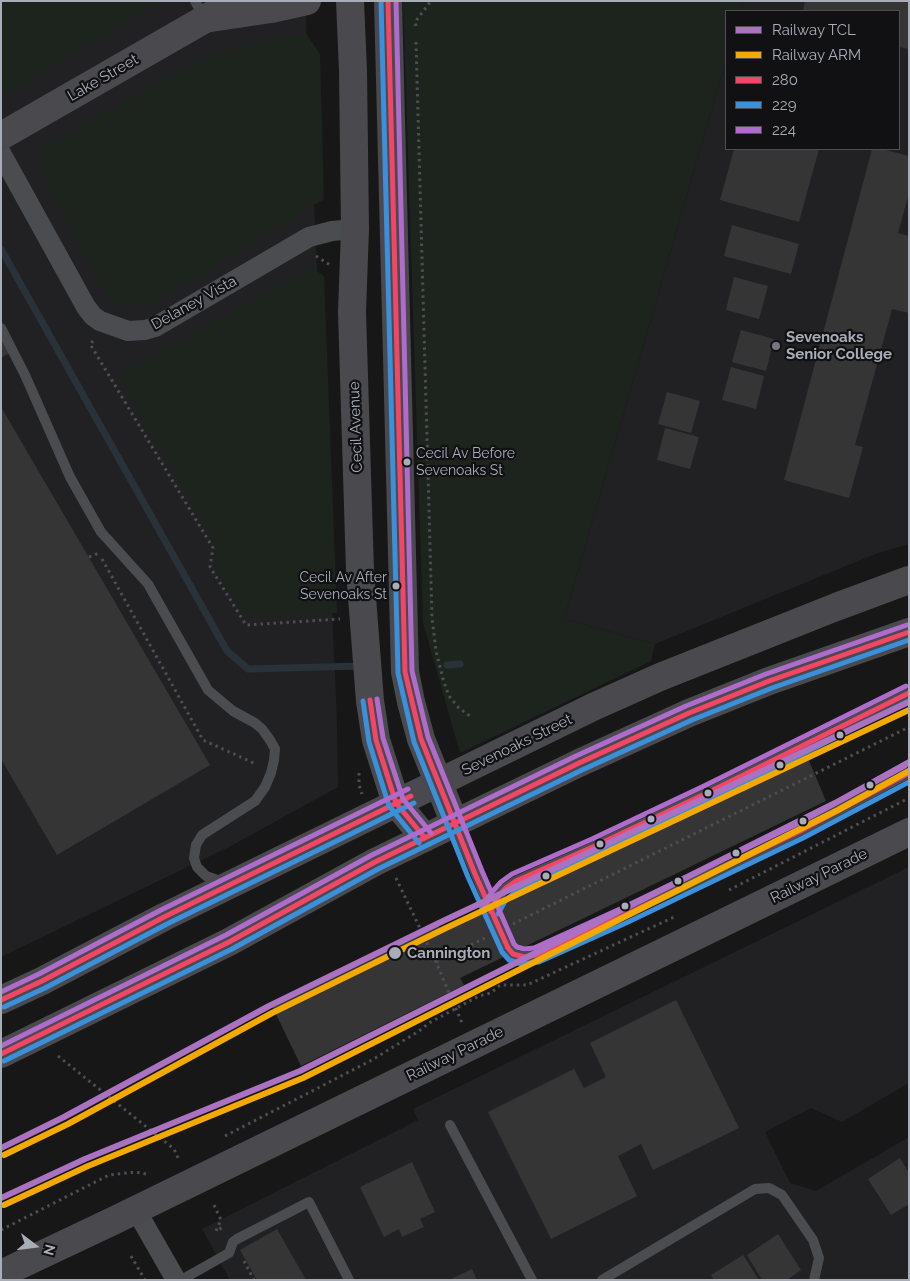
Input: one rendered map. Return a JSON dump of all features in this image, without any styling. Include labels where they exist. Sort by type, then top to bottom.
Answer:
[{"type":"main road","name":"Lake Street","points":[[1,136],[200,10],[233,1]]},
{"type":"main road","name":"Lake Street","points":[[200,10],[264,10],[307,1]]},
{"type":"main road","name":"Cecil Avenue","points":[[350,1],[355,229],[352,312],[360,561],[370,701],[376,740],[396,803],[425,838]]},
{"type":"main road","points":[[388,1],[405,672],[421,739],[455,824]]},
{"type":"main road","name":"Sevenoaks Street","points":[[4,993],[42,981],[164,917],[593,707],[660,677],[909,580]]},
{"type":"main road","points":[[1,1054],[229,942],[375,862],[579,763],[689,713],[769,681],[909,632]]},
{"type":"main road","name":"Railway Parade","points":[[1,1274],[471,1047],[909,832]]},
{"type":"street","name":"Delaney Vista","points":[[1,153],[92,316],[100,321],[128,331],[145,330],[155,327],[309,237],[332,231],[355,229]]},
{"type":"street","points":[[136,1210],[176,1280]]},
{"type":"lane","points":[[1,328],[25,375],[70,477],[101,532],[148,584],[208,690],[233,711],[262,729],[274,749],[271,773],[265,787],[255,801],[202,835],[196,845],[194,858],[198,867],[206,876],[218,881],[233,883]]},
{"type":"lane","points":[[491,912],[499,896],[516,881],[707,793],[909,693]]},
{"type":"lane","points":[[455,824],[499,931],[513,954],[524,957],[536,955],[623,916],[791,835],[909,773]]},
{"type":"lane","points":[[450,1125],[532,1280]]},
{"type":"lane","points":[[602,1280],[755,1189],[769,1188],[782,1195],[813,1240],[819,1258],[814,1280]]},
{"type":"lane","points":[[181,1280],[229,1253],[233,1242],[237,1239],[309,1202],[349,1280]]},
{"type":"path","points":[[416,30],[416,22],[431,1]]},
{"type":"path","points":[[416,37],[432,618],[436,651],[449,696],[459,708],[470,716]]},
{"type":"path","points":[[310,256],[317,256],[332,267]]},
{"type":"path","points":[[94,339],[90,344],[212,548],[210,568],[246,625],[344,618]]},
{"type":"path","points":[[89,558],[98,552],[203,740],[257,765],[256,770]]},
{"type":"path","points":[[436,962],[909,728]]},
{"type":"path","points":[[726,891],[909,798]]},
{"type":"path","points":[[219,1140],[240,1127],[372,1060],[429,1023],[479,996],[491,993],[500,985],[526,985],[682,913]]},
{"type":"path","points":[[412,914],[436,962],[471,1047]]},
{"type":"path","points":[[58,1056],[174,1149],[180,1160]]},
{"type":"path","points":[[171,1164],[188,1156]]},
{"type":"path","points":[[1,1230],[109,1175],[135,1172],[154,1173]]},
{"type":"path","points":[[221,1220],[224,1226]]},
{"type":"path","points":[[131,1256],[145,1280]]},
{"type":"shaded area","points":[[1,1],[305,1],[337,720],[338,787],[231,846],[1,957]]},
{"type":"shaded area","points":[[1,1],[162,1],[1,97]]},
{"type":"shaded area","points":[[403,1],[743,1],[740,10],[725,10],[725,63],[564,619],[655,644],[651,661],[460,753],[423,623]]},
{"type":"shaded area","name":"Sevenoaks Senior College","points":[[743,1],[909,1],[909,544],[878,553],[655,644],[564,619],[725,63],[725,150],[900,150],[900,10],[740,10]]},
{"type":"shaded area","points":[[282,34],[307,35],[320,54],[324,199],[153,303],[127,307],[107,295],[40,174],[45,148],[190,64]]},
{"type":"shaded area","points":[[311,267],[324,276],[337,613],[246,616],[214,565],[217,547],[118,376]]},
{"type":"shaded area","points":[[909,867],[909,1083],[842,1122],[811,1108],[765,1132],[790,1183],[816,1191],[909,1137],[909,1280],[230,1280],[202,1229],[418,1120],[413,1109]]},
{"type":"building","points":[[805,1],[909,1],[909,49],[900,47],[900,10],[803,10]]},
{"type":"building","points":[[734,150],[819,150],[799,222],[720,200]]},
{"type":"building","points":[[872,150],[886,150],[909,156],[909,193],[898,233],[909,236],[909,313],[892,309],[855,445],[863,447],[849,498],[784,480]]},
{"type":"building","points":[[732,225],[799,244],[791,274],[724,256]]},
{"type":"building","points":[[734,277],[768,286],[759,319],[726,310]]},
{"type":"building","points":[[741,330],[774,339],[766,371],[732,362]]},
{"type":"building","points":[[1,338],[10,353],[1,358]]},
{"type":"building","points":[[731,367],[764,376],[756,409],[722,400]]},
{"type":"building","points":[[667,392],[700,401],[691,433],[658,424]]},
{"type":"building","points":[[1,407],[210,765],[57,855],[1,759]]},
{"type":"building","points":[[665,428],[699,437],[690,469],[657,460]]},
{"type":"building","points":[[807,756],[826,801],[460,978],[464,985],[301,1066],[272,1006],[439,926],[442,933]]},
{"type":"building","points":[[676,1000],[739,1128],[653,1170],[641,1144],[618,1156],[637,1196],[551,1239],[488,1112],[574,1069],[584,1088],[606,1077],[590,1043]]},
{"type":"building","points":[[900,1158],[909,1173],[909,1204],[891,1215],[868,1179]]},
{"type":"building","points":[[412,1162],[435,1212],[420,1219],[424,1227],[402,1237],[399,1229],[384,1237],[360,1187]]},
{"type":"building","points":[[277,1229],[306,1280],[257,1280],[240,1250]]},
{"type":"building","points":[[778,1234],[801,1270],[787,1280],[762,1280],[747,1255]]},
{"type":"building","points":[[743,1255],[759,1280],[714,1280],[711,1275]]},
{"type":"building","points":[[472,1269],[477,1280],[449,1280]]},
{"type":"waterway","points":[[1,249],[227,651],[248,669],[360,666]]},
{"type":"waterway","points":[[447,665],[460,664]]},
{"type":"rail line","name":"TCL","points":[[1,1148],[64,1117],[269,1006],[443,921],[909,702]]},
{"type":"rail line","name":"ARM","points":[[4,1155],[68,1124],[272,1013],[446,928],[909,710]]},
{"type":"rail line","name":"TCL","points":[[1,1198],[85,1159],[300,1071],[835,803],[909,762]]},
{"type":"rail line","name":"ARM","points":[[4,1205],[88,1166],[303,1078],[838,810],[909,771]]},
{"type":"transit line","name":"229","points":[[381,1],[398,673],[414,742],[468,877],[502,952],[509,960],[522,964],[539,962],[626,923],[803,838],[909,782]]},
{"type":"transit line","name":"280","points":[[388,1],[405,672],[421,739],[475,874],[508,948],[513,954],[524,957],[536,955],[623,916],[800,831],[909,773]]},
{"type":"transit line","name":"224","points":[[396,1],[412,671],[428,737],[482,871],[514,944],[524,949],[534,948],[620,909],[797,824],[905,766]]},
{"type":"transit line","name":"224","points":[[1,1046],[226,935],[372,855],[576,756],[686,706],[766,674],[907,625]]},
{"type":"transit line","name":"280","points":[[1,1054],[229,942],[375,862],[579,763],[689,713],[769,681],[909,632]]},
{"type":"transit line","name":"229","points":[[4,1061],[232,949],[378,869],[582,770],[692,720],[772,688],[909,640]]},
{"type":"transit line","name":"224","points":[[484,910],[487,899],[493,891],[512,874],[592,839],[704,786],[906,686]]},
{"type":"transit line","name":"280","points":[[491,912],[499,896],[516,881],[707,793],[909,693]]},
{"type":"transit line","name":"224","points":[[377,699],[383,738],[403,799],[431,833]]},
{"type":"transit line","name":"280","points":[[370,700],[376,740],[396,803],[425,838]]},
{"type":"transit line","name":"229","points":[[363,701],[369,742],[389,806],[419,843]]},
{"type":"transit line","name":"229","points":[[498,914],[505,901],[520,888],[710,800],[909,701]]},
{"type":"transit line","name":"224","points":[[1,992],[161,910],[408,789]]},
{"type":"transit line","name":"280","points":[[1,1000],[42,981],[164,917],[411,796]]},
{"type":"transit line","name":"229","points":[[4,1007],[45,988],[167,924],[414,803]]},
{"type":"place","name":"Sevenoaks Senior College","points":[[776,346]]},
{"type":"place","name":"Cecil Av Before Sevenoaks St","points":[[407,462]]},
{"type":"place","name":"Cecil Av After Sevenoaks St","points":[[396,586]]},
{"type":"place","name":"Cannington","points":[[395,953]]}]
